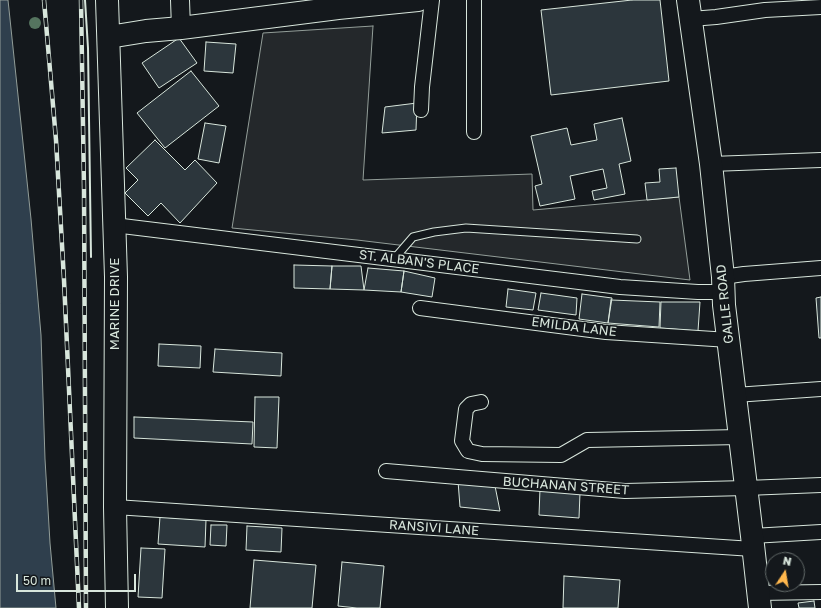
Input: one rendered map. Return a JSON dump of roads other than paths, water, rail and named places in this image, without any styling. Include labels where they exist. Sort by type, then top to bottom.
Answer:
[{"type":"main road","name":"MARINE DRIVE","points":[[107,0],[116,277],[115,507],[117,608]]},
{"type":"main road","points":[[109,37],[146,31],[411,0]]},
{"type":"main road","name":"GALLE ROAD","points":[[690,9],[711,164],[735,395],[759,600]]},
{"type":"street","points":[[180,0],[181,28]]},
{"type":"street","points":[[421,110],[422,87],[432,0]]},
{"type":"street","points":[[474,0],[474,132]]},
{"type":"street","points":[[690,9],[716,17],[765,10],[821,8]]},
{"type":"street","points":[[711,164],[821,160]]},
{"type":"street","name":"ST. ALBAN'S PLACE","points":[[114,225],[620,287],[698,292],[723,285],[744,274],[821,268]]},
{"type":"street","name":"EMILDA LANE","points":[[420,308],[606,332],[729,340]]},
{"type":"street","points":[[735,395],[821,389]]},
{"type":"street","points":[[481,402],[471,404],[466,409],[462,441],[468,451],[482,454],[561,455],[587,440],[740,438]]},
{"type":"street","name":"BUCHANAN STREET","points":[[386,471],[625,491],[821,485]]},
{"type":"street","name":"RANSIVI LANE","points":[[115,507],[753,543],[821,532]]},
{"type":"street","points":[[759,600],[821,592]]},
{"type":"lane","points":[[394,259],[414,237],[434,232],[466,228],[636,239]]},
{"type":"water","points":[[0,0],[8,0],[31,219],[41,335],[45,459],[56,608],[0,608]]},
{"type":"railway","points":[[44,0],[56,140],[79,608]]},
{"type":"railway","points":[[81,0],[84,188],[86,608]]}]
